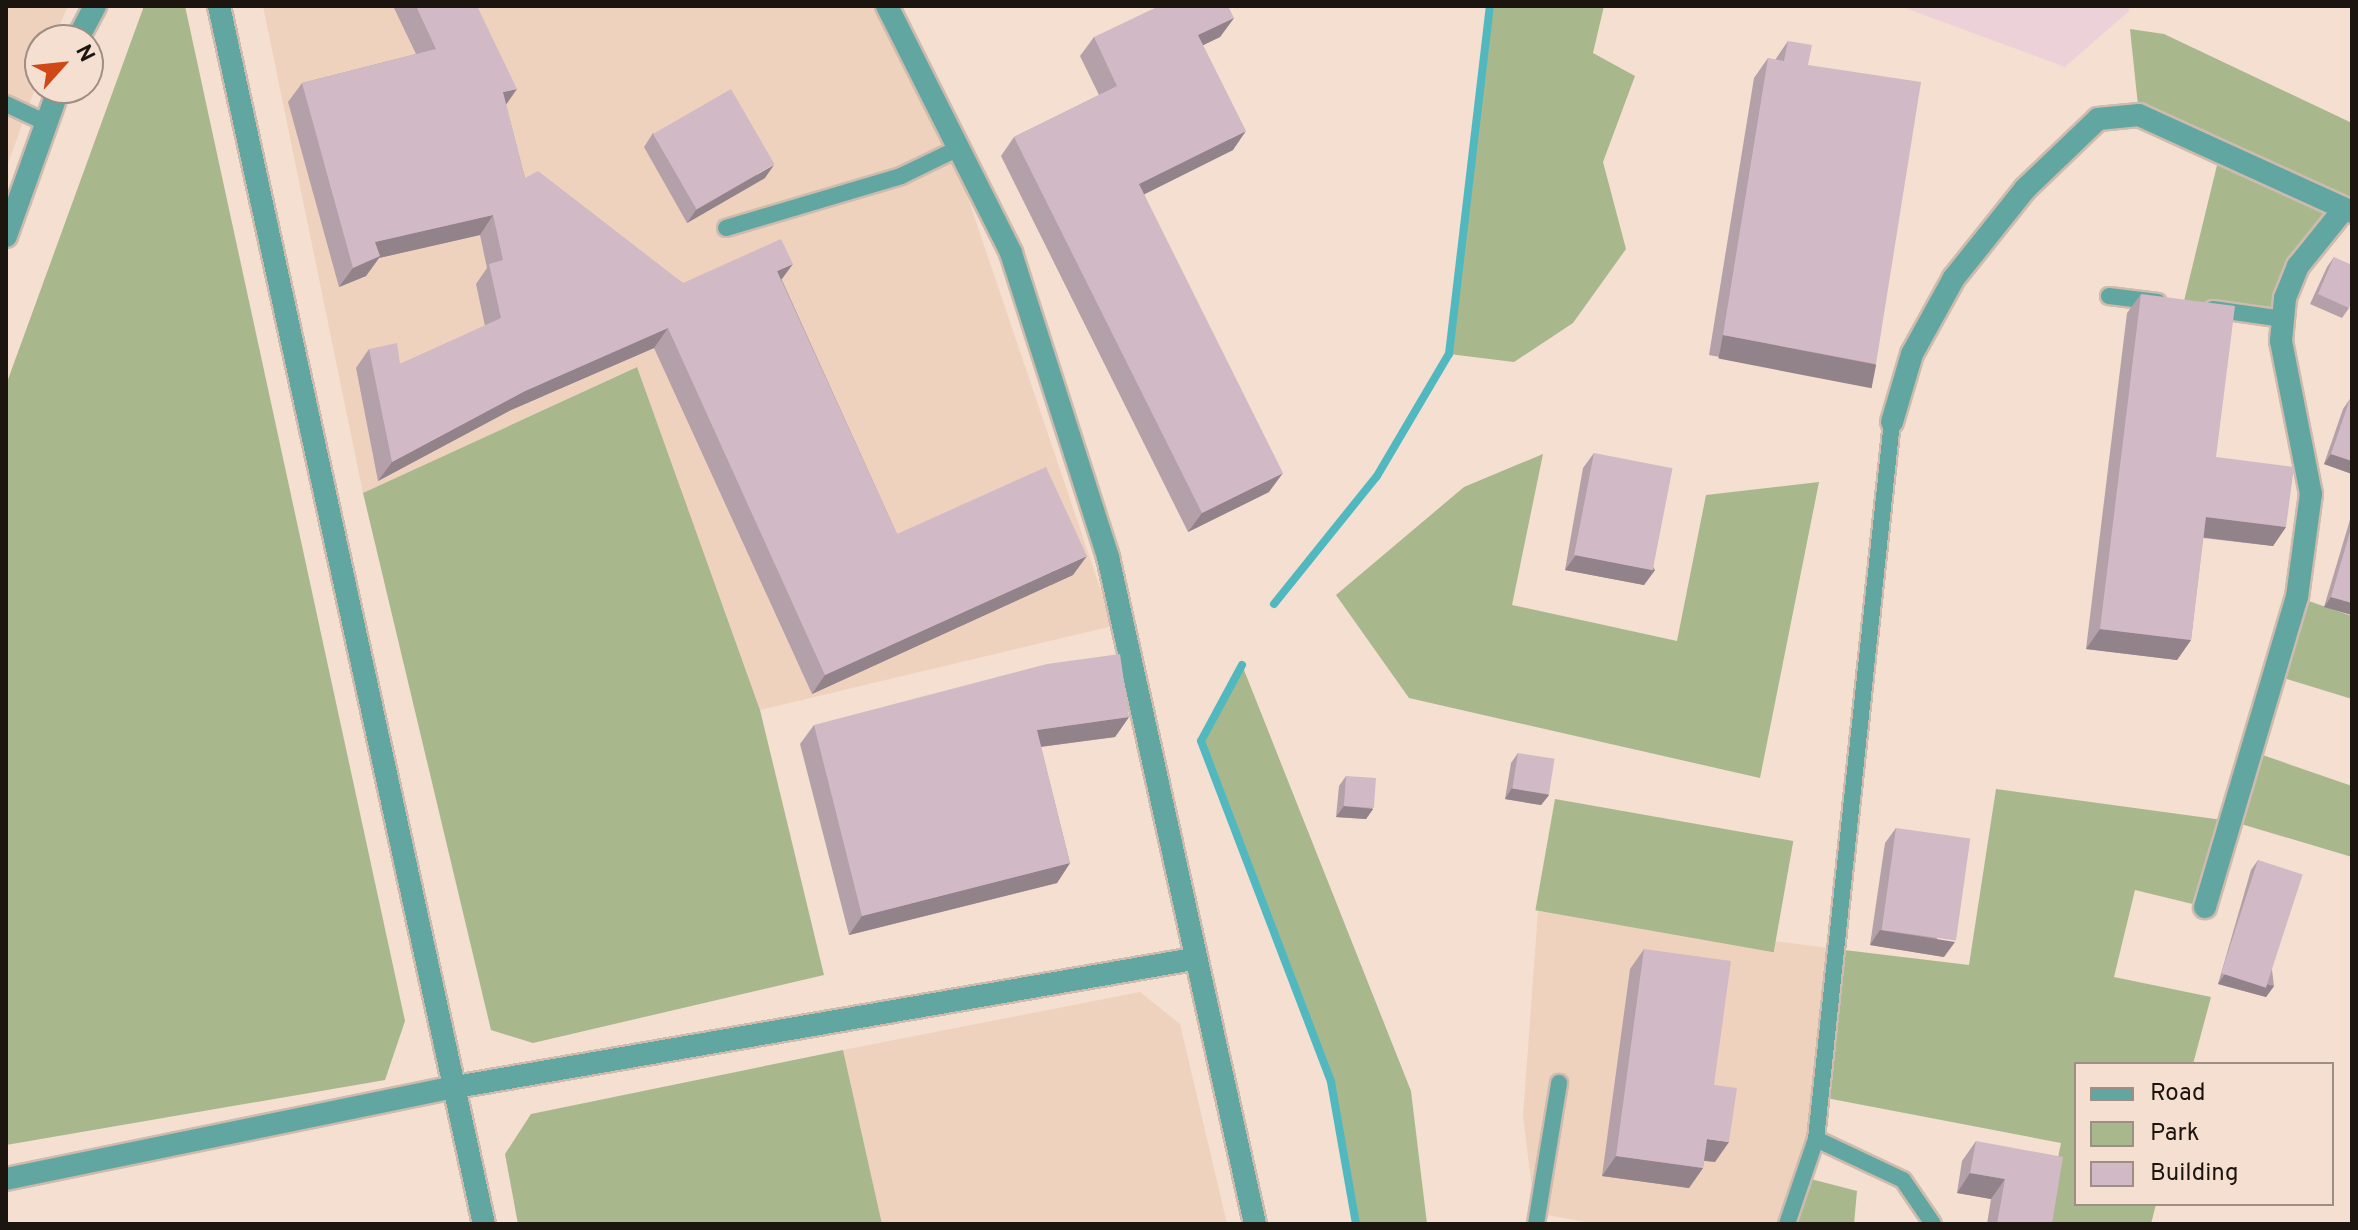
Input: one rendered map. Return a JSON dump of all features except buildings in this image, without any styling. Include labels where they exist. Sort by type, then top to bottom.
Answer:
[{"type":"street","points":[[85,24],[95,6]]},
{"type":"street","points":[[219,6],[484,1224]]},
{"type":"street","points":[[887,6],[1011,253],[1108,557],[1193,959],[1255,1224]]},
{"type":"street","points":[[6,236],[54,104]]},
{"type":"street","points":[[1892,422],[1912,354],[1954,278],[2025,189],[2098,119],[2139,115],[2348,210],[2298,266],[2283,319],[2311,494],[2297,597],[2205,907]]},
{"type":"street","points":[[6,1179],[456,1087],[1193,959]]},
{"type":"lane","points":[[6,104],[47,123]]},
{"type":"lane","points":[[726,228],[901,176],[959,148]]},
{"type":"lane","points":[[2109,296],[2283,319]]},
{"type":"lane","points":[[1787,1224],[1816,1139],[1892,422]]},
{"type":"lane","points":[[1536,1224],[1559,1083]]},
{"type":"lane","points":[[1816,1139],[1903,1180],[1933,1224]]},
{"type":"shaded area","points":[[6,6],[68,6],[60,24],[24,24],[24,104],[30,104],[6,169]]},
{"type":"shaded area","points":[[263,6],[872,6],[967,195],[1113,626],[760,710],[636,367],[363,493]]},
{"type":"shaded area","points":[[1900,6],[2127,6],[2130,10],[2065,67]]},
{"type":"shaded area","points":[[1538,911],[1836,949],[1816,1139],[1787,1224],[1598,1224],[1535,1213],[1523,1116]]},
{"type":"shaded area","points":[[1140,992],[1180,1024],[1227,1224],[882,1224],[843,1050]]},
{"type":"green space","points":[[144,6],[185,6],[405,1021],[385,1080],[6,1145],[6,385]]},
{"type":"green space","points":[[1490,6],[1604,6],[1593,53],[1635,76],[1603,162],[1626,249],[1573,323],[1514,362],[1449,354]]},
{"type":"green space","points":[[2130,29],[2164,34],[2352,123],[2352,212],[2298,266],[2283,319],[2183,305],[2220,153],[2139,115]]},
{"type":"green space","points":[[637,367],[760,710],[824,975],[533,1043],[491,1030],[363,493]]},
{"type":"green space","points":[[1543,454],[1512,605],[1677,641],[1706,495],[1819,482],[1760,778],[1409,698],[1336,595],[1464,487]]},
{"type":"green space","points":[[2297,597],[2352,616],[2352,699],[2274,675]]},
{"type":"green space","points":[[1242,665],[1411,1091],[1427,1224],[1356,1224],[1331,1082],[1201,741]]},
{"type":"green space","points":[[2251,751],[2352,786],[2352,857],[2231,821],[2205,907],[2135,890],[2114,977],[2211,997],[2194,1062],[2074,1062],[2074,1206],[2156,1206],[2151,1224],[2044,1224],[2061,1143],[1821,1097],[1836,949],[1969,965],[1996,789],[2230,821]]},
{"type":"green space","points":[[1555,799],[1793,841],[1774,952],[1535,910]]},
{"type":"green space","points":[[843,1050],[882,1224],[518,1224],[505,1154],[531,1114]]},
{"type":"green space","points":[[1803,1177],[1857,1191],[1854,1224],[1787,1224]]},
{"type":"waterway","points":[[1274,604],[1377,476],[1449,354],[1490,6]]},
{"type":"waterway","points":[[1242,665],[1201,741],[1331,1082],[1356,1224]]}]
